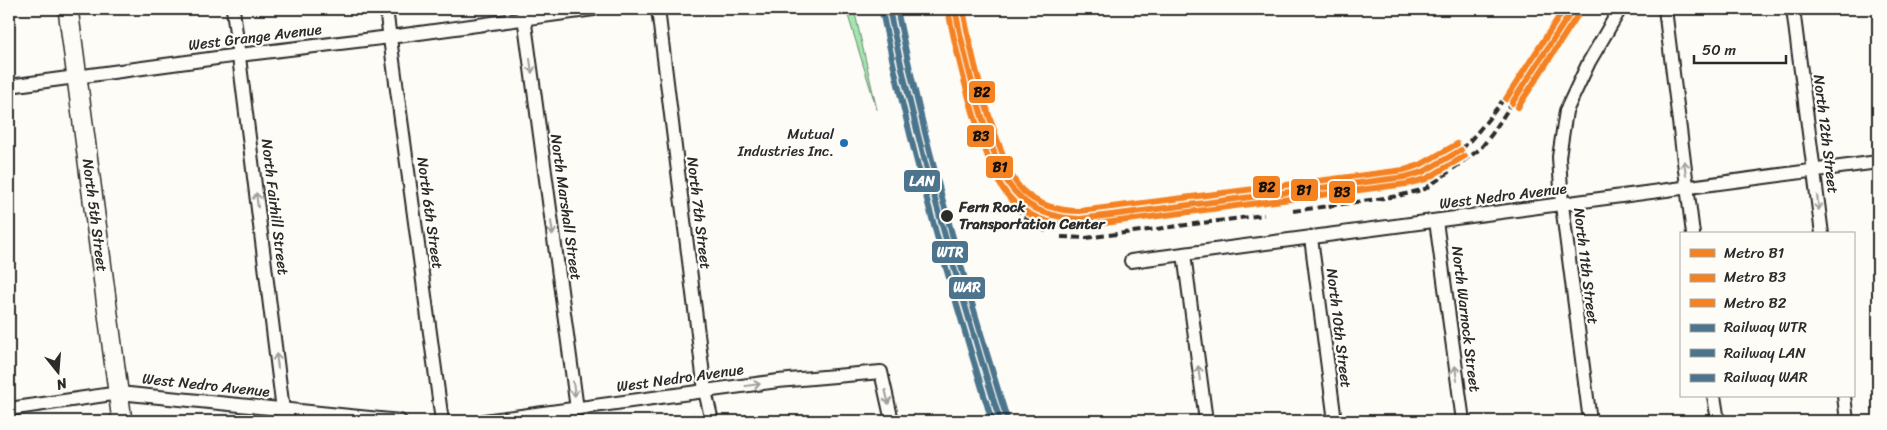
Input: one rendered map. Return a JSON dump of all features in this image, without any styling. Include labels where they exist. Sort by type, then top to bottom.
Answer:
[{"type":"street","name":"North 5th Street","points":[[68,9],[122,421]]},
{"type":"street","name":"North Fairhill Street","points":[[233,9],[283,410]]},
{"type":"street","name":"North 6th Street","points":[[386,9],[442,421]]},
{"type":"street","name":"West Grange Avenue","points":[[9,86],[239,55],[390,38],[523,13],[594,9]]},
{"type":"street","name":"North 7th Street","points":[[658,9],[705,391],[712,421]]},
{"type":"street","name":"North 11th Street","points":[[1590,421],[1562,205],[1559,157],[1566,111],[1589,62],[1620,9]]},
{"type":"street","points":[[1665,9],[1693,232]]},
{"type":"street","name":"North 12th Street","points":[[1793,9],[1822,232]]},
{"type":"street","name":"North Marshall Street","points":[[523,13],[577,409]]},
{"type":"street","name":"West Nedro Avenue","points":[[1131,261],[1878,162]]},
{"type":"street","name":"North Warnock Street","points":[[1436,221],[1463,421]]},
{"type":"street","name":"North 10th Street","points":[[1311,238],[1335,421]]},
{"type":"street","points":[[1184,254],[1206,421]]},
{"type":"street","name":"West Nedro Avenue","points":[[484,421],[778,381],[881,372],[892,421]]},
{"type":"street","name":"West Nedro Avenue","points":[[11,413],[118,392],[400,421]]},
{"type":"street","points":[[1714,398],[1718,421]]},
{"type":"street","points":[[1844,398],[1847,421]]},
{"type":"green space","points":[[846,9],[854,9],[877,110]]},
{"type":"green space","points":[[694,414],[697,421],[635,421]]},
{"type":"railway","points":[[1461,150],[1503,100],[1563,9]]},
{"type":"railway","points":[[1293,211],[1398,196],[1425,189],[1480,149],[1512,103]]},
{"type":"railway","points":[[982,118],[996,167],[1009,197],[1019,210],[1046,231]]},
{"type":"railway","points":[[1061,237],[1086,238],[1264,215]]},
{"type":"metro line","name":"B1","points":[[955,9],[975,92],[1001,170],[1008,183],[1024,201],[1054,216],[1080,219],[1405,177],[1423,172],[1461,150]]},
{"type":"metro line","name":"B2","points":[[963,9],[982,91],[1007,166],[1014,180],[1023,191],[1050,207],[1080,211],[1404,170],[1420,165],[1457,144]]},
{"type":"metro line","name":"B2","points":[[1506,99],[1564,9]]},
{"type":"metro line","name":"B1","points":[[1512,103],[1573,9]]},
{"type":"metro line","name":"B3","points":[[948,10],[968,94],[983,143],[1002,188],[1019,207],[1035,217],[1052,223],[1081,226],[1406,184],[1426,179],[1465,156]]},
{"type":"metro line","name":"B3","points":[[1518,107],[1579,13]]},
{"type":"rail line","name":"WTR","points":[[889,9],[926,165],[1000,421]]},
{"type":"rail line","name":"WAR","points":[[897,9],[933,164],[1007,419]]},
{"type":"rail line","name":"LAN","points":[[882,11],[918,166],[992,421]]},
{"type":"place","name":"Mutual Industries Inc.","points":[[844,143]]},
{"type":"place","name":"Fern Rock Transportation Center","points":[[947,216]]}]
